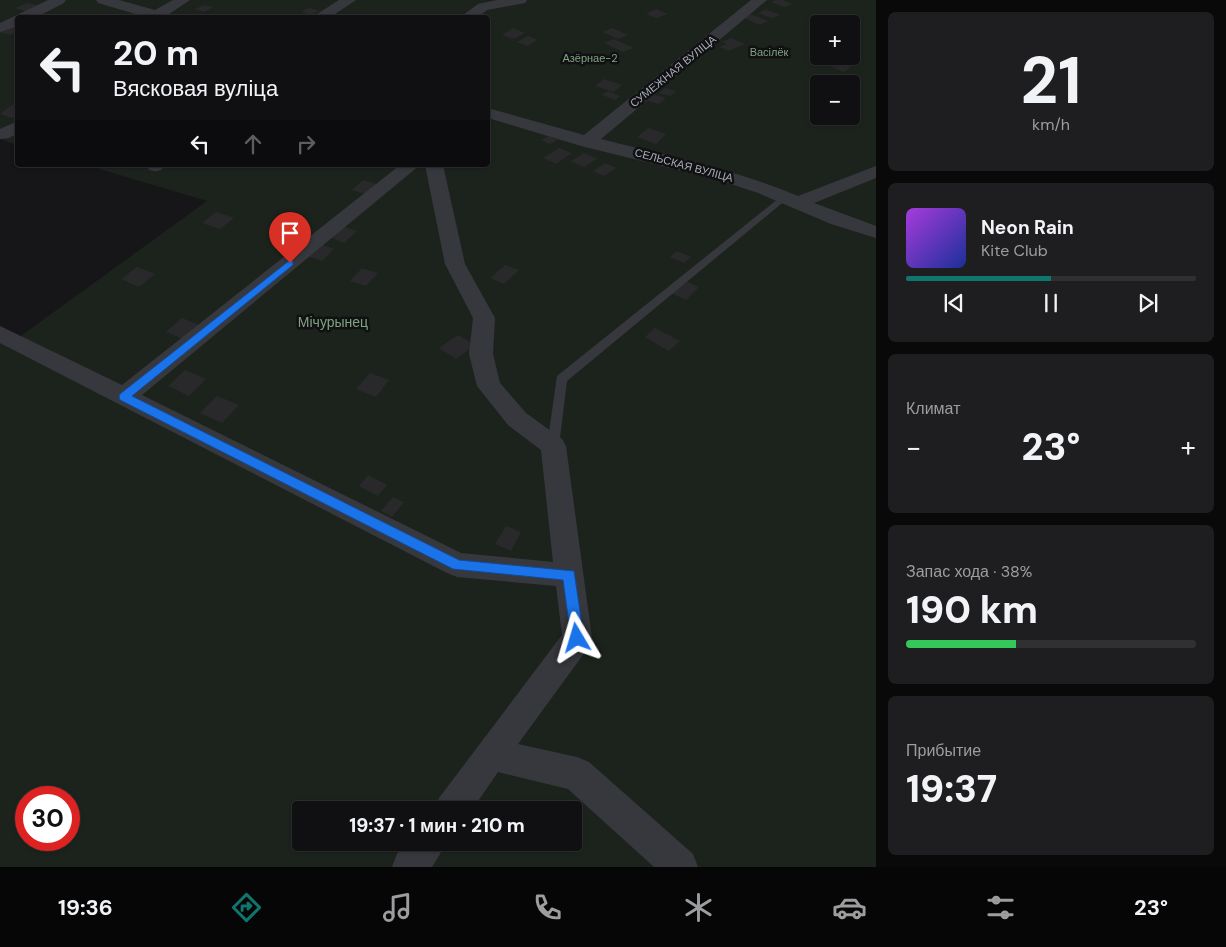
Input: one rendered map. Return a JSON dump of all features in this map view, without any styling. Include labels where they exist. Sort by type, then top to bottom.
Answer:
[{"type":"street","points":[[29,15],[59,0]]},
{"type":"street","points":[[103,0],[158,15]]},
{"type":"street","points":[[163,15],[184,0]]},
{"type":"street","points":[[323,15],[349,0]]},
{"type":"street","points":[[471,15],[483,7],[520,0]]},
{"type":"street","name":"СУМЕЖНАЯ ВУЛІЦА","points":[[587,142],[760,0]]},
{"type":"street","points":[[0,28],[15,21]]},
{"type":"street","name":"СЕЛЬСКАЯ ВУЛІЦА","points":[[490,114],[587,142],[653,156],[719,174],[791,199],[858,227],[876,232]]},
{"type":"street","points":[[124,397],[409,167]]},
{"type":"street","points":[[434,167],[455,264],[484,318],[481,354],[489,386],[516,419],[553,446],[577,638],[457,801]]},
{"type":"street","points":[[791,199],[876,172]]},
{"type":"street","points":[[0,334],[457,565],[569,575]]},
{"type":"street","points":[[491,754],[577,774],[680,867]]},
{"type":"street","points":[[410,867],[422,851]]},
{"type":"lane","points":[[553,446],[561,379],[791,199]]},
{"type":"green space","points":[[0,0],[876,0],[876,867],[0,867],[0,329],[18,338],[207,201],[93,167],[490,167],[490,15],[15,15],[15,144],[0,139]]},
{"type":"building","points":[[783,0],[793,4],[785,7],[771,2]]},
{"type":"building","points":[[27,3],[37,5],[25,11],[15,8]]},
{"type":"building","points":[[204,5],[213,7],[204,12],[195,9]]},
{"type":"building","points":[[309,8],[320,11],[311,15],[301,12]]},
{"type":"building","points":[[656,9],[667,14],[657,18],[646,14]]},
{"type":"building","points":[[766,9],[780,15],[772,18],[758,13]]},
{"type":"building","points":[[750,14],[768,21],[760,25],[742,17]]},
{"type":"building","points":[[15,25],[15,32],[10,35],[0,32],[0,30]]},
{"type":"building","points":[[513,28],[525,33],[514,39],[502,35]]},
{"type":"building","points":[[612,28],[628,35],[618,39],[603,32]]},
{"type":"building","points":[[528,36],[538,40],[527,46],[517,42]]},
{"type":"building","points":[[731,38],[745,44],[729,51],[719,47],[727,44],[722,42]]},
{"type":"building","points":[[614,39],[634,48],[623,52],[604,43]]},
{"type":"building","points":[[828,65],[846,65],[851,67],[844,72]]},
{"type":"building","points":[[604,79],[622,85],[614,92],[595,86]]},
{"type":"building","points":[[665,88],[676,91],[670,96],[659,93]]},
{"type":"building","points":[[608,91],[620,96],[615,100],[602,95]]},
{"type":"building","points":[[651,94],[666,98],[659,104],[645,100]]},
{"type":"building","points":[[12,105],[15,106],[15,116],[12,118],[0,114]]},
{"type":"building","points":[[648,128],[666,134],[656,144],[637,137]]},
{"type":"building","points":[[549,136],[557,140],[550,144],[541,140]]},
{"type":"building","points":[[559,148],[572,153],[556,164],[543,158]]},
{"type":"building","points":[[584,153],[597,159],[584,167],[571,161]]},
{"type":"building","points":[[605,163],[616,168],[604,176],[593,171]]},
{"type":"building","points":[[363,180],[377,184],[366,194],[352,190]]},
{"type":"building","points":[[216,212],[234,218],[220,229],[202,223]]},
{"type":"building","points":[[342,226],[357,231],[344,243],[330,237]]},
{"type":"building","points":[[294,229],[313,235],[300,247],[281,240]]},
{"type":"building","points":[[320,244],[334,249],[322,261],[307,256]]},
{"type":"building","points":[[677,251],[691,257],[684,263],[670,257]]},
{"type":"building","points":[[505,265],[519,270],[504,284],[490,278]]},
{"type":"building","points":[[137,267],[155,274],[139,287],[121,279]]},
{"type":"building","points":[[362,268],[378,273],[366,286],[350,281]]},
{"type":"building","points":[[685,281],[699,287],[686,300],[671,293]]},
{"type":"building","points":[[182,318],[202,326],[186,340],[166,332]]},
{"type":"building","points":[[655,328],[680,341],[669,351],[645,337]]},
{"type":"building","points":[[458,335],[475,345],[456,359],[439,348]]},
{"type":"building","points":[[185,370],[206,379],[189,396],[168,386]]},
{"type":"building","points":[[370,373],[389,380],[376,397],[356,389]]},
{"type":"building","points":[[217,396],[239,405],[222,423],[200,413]]},
{"type":"building","points":[[368,475],[387,485],[378,496],[359,486]]},
{"type":"building","points":[[393,497],[404,502],[392,517],[381,511]]},
{"type":"building","points":[[506,526],[521,532],[511,551],[495,544]]},
{"type":"route","points":[[290,263],[124,397],[457,565],[569,575],[577,638]]},
{"type":"park label","name":"Васілёк","points":[[769,52]]},
{"type":"park label","name":"Азёрнае-2","points":[[590,58]]},
{"type":"park label","name":"Мічурынец","points":[[333,322]]}]
